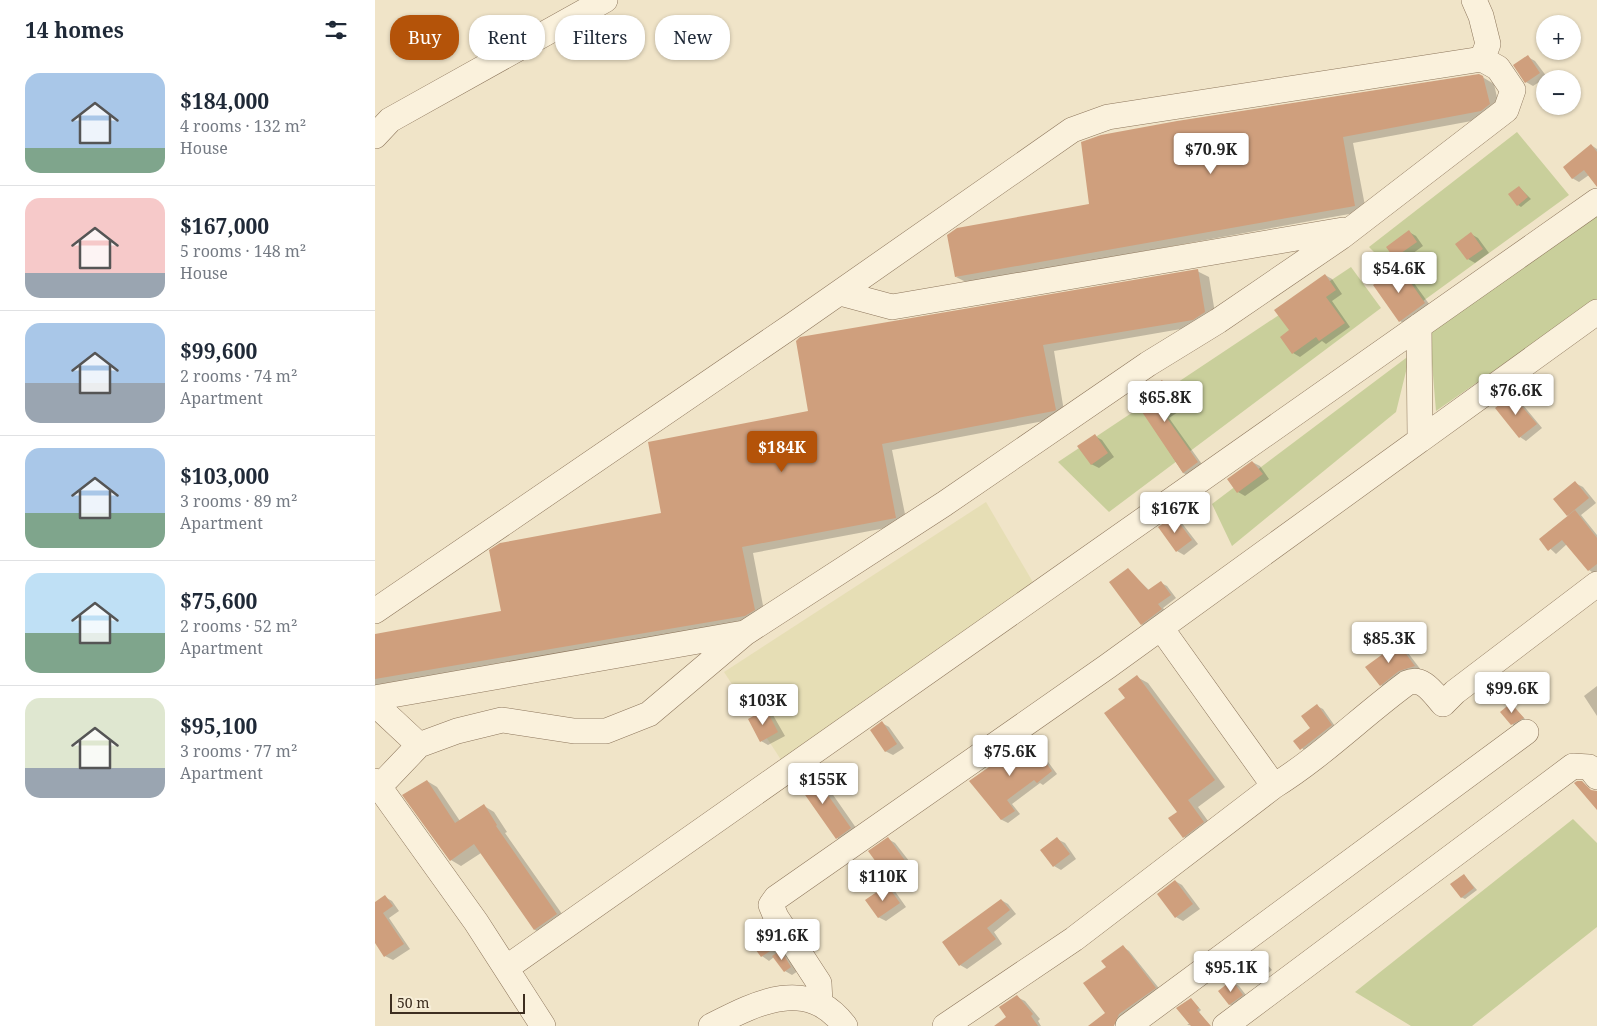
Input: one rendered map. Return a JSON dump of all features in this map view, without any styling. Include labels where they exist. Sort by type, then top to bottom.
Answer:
[{"type":"street","points":[[375,136],[390,120],[605,0]]},
{"type":"street","points":[[1474,0],[1481,16],[1488,44],[1482,59]]},
{"type":"street","points":[[375,611],[840,293],[1072,130],[1108,117],[1482,59],[1498,68],[1513,90],[1506,110],[1355,226],[1219,321],[1148,364],[944,504],[745,632],[649,714],[607,731],[574,731],[501,720],[457,731],[419,745],[377,784],[506,968],[543,1026]]},
{"type":"street","points":[[506,968],[1597,201]]},
{"type":"street","points":[[840,293],[892,307],[1332,233],[1355,226]]},
{"type":"street","points":[[820,1003],[819,983],[776,917],[771,905],[775,898],[1161,628],[1597,312]]},
{"type":"street","points":[[1419,326],[1420,440]]},
{"type":"street","points":[[945,1026],[1074,939],[1292,774],[1407,683],[1413,680],[1423,683],[1443,704],[1455,692],[1597,584]]},
{"type":"street","points":[[1161,628],[1274,786]]},
{"type":"street","points":[[375,698],[745,632]]},
{"type":"street","points":[[375,704],[419,745]]},
{"type":"street","points":[[1128,1026],[1526,732]]},
{"type":"street","points":[[1225,1026],[1573,766],[1589,767],[1597,777]]},
{"type":"street","points":[[711,1026],[767,1000],[802,999],[820,1003],[833,1011],[845,1026]]},
{"type":"shaded area","points":[[986,502],[1034,584],[785,766],[724,672]]},
{"type":"green space","points":[[1517,132],[1569,195],[1423,301],[1369,247]]},
{"type":"green space","points":[[1597,209],[1597,299],[1436,411],[1429,327]]},
{"type":"green space","points":[[1351,267],[1381,308],[1109,512],[1058,462]]},
{"type":"green space","points":[[1410,355],[1396,412],[1232,546],[1212,504]]},
{"type":"green space","points":[[1573,819],[1597,843],[1597,927],[1472,1026],[1411,1026],[1355,992]]},
{"type":"building","points":[[1528,55],[1538,70],[1536,70],[1536,76],[1525,83],[1513,65]]},
{"type":"building","points":[[1479,74],[1483,76],[1490,104],[1481,111],[1343,137],[1355,206],[955,277],[947,235],[957,228],[1089,204],[1081,142],[1101,135],[1177,121]]},
{"type":"building","points":[[1591,144],[1597,152],[1597,187],[1584,170],[1572,179],[1563,167]]},
{"type":"building","points":[[1519,186],[1528,197],[1517,206],[1508,194]]},
{"type":"building","points":[[1409,230],[1417,242],[1394,258],[1386,247]]},
{"type":"building","points":[[1471,232],[1483,249],[1467,260],[1455,244]]},
{"type":"building","points":[[1399,266],[1425,303],[1399,322],[1373,285]]},
{"type":"building","points":[[1198,269],[1205,312],[1193,320],[1043,345],[1056,410],[882,444],[896,518],[742,547],[755,610],[745,616],[375,679],[375,634],[501,611],[489,550],[500,543],[661,513],[648,442],[808,411],[796,341],[800,337]]},
{"type":"building","points":[[1325,274],[1336,290],[1326,297],[1345,323],[1319,341],[1316,337],[1292,354],[1280,337],[1289,330],[1274,310]]},
{"type":"building","points":[[1162,380],[1178,403],[1164,414],[1198,462],[1183,473],[1134,400]]},
{"type":"building","points":[[1512,395],[1537,424],[1519,438],[1495,408]]},
{"type":"building","points":[[1095,434],[1108,453],[1091,465],[1077,446]]},
{"type":"building","points":[[1252,461],[1263,474],[1237,493],[1227,479]]},
{"type":"building","points":[[1575,481],[1589,498],[1567,516],[1553,499]]},
{"type":"building","points":[[1575,510],[1597,538],[1597,564],[1588,571],[1562,540],[1548,551],[1539,539]]},
{"type":"building","points":[[1174,516],[1192,540],[1176,552],[1158,527]]},
{"type":"building","points":[[1128,568],[1148,590],[1161,581],[1171,595],[1158,604],[1162,609],[1141,625],[1109,582]]},
{"type":"building","points":[[1398,643],[1415,666],[1399,671],[1380,686],[1365,667]]},
{"type":"building","points":[[1137,675],[1215,780],[1188,800],[1204,822],[1183,838],[1168,818],[1177,812],[1104,713],[1125,698],[1118,689]]},
{"type":"building","points":[[1511,703],[1524,718],[1511,725],[1500,712]]},
{"type":"building","points":[[1317,704],[1332,725],[1300,750],[1293,741],[1310,728],[1301,716]]},
{"type":"building","points":[[766,709],[778,732],[760,742],[748,719]]},
{"type":"building","points":[[882,721],[897,744],[885,752],[870,730]]},
{"type":"building","points":[[1029,739],[1052,771],[1037,783],[1034,780],[1007,800],[1015,811],[1001,820],[969,781]]},
{"type":"building","points":[[811,771],[851,828],[836,839],[796,782]]},
{"type":"building","points":[[427,780],[455,823],[484,804],[496,826],[557,914],[534,930],[474,844],[450,861],[402,795]]},
{"type":"building","points":[[1582,781],[1591,790],[1597,791],[1597,810],[1574,783]]},
{"type":"building","points":[[888,837],[906,862],[887,877],[868,851]]},
{"type":"building","points":[[1057,837],[1070,854],[1053,867],[1040,850]]},
{"type":"building","points":[[1464,874],[1474,888],[1461,898],[1450,884]]},
{"type":"building","points":[[1175,880],[1193,904],[1175,918],[1157,894]]},
{"type":"building","points":[[887,885],[900,903],[878,918],[865,900]]},
{"type":"building","points":[[385,895],[393,906],[383,913],[404,944],[384,957],[375,943],[375,902]]},
{"type":"building","points":[[1001,899],[1010,910],[987,928],[996,939],[959,966],[942,942]]},
{"type":"building","points":[[768,930],[778,946],[761,957],[750,942]]},
{"type":"building","points":[[1123,945],[1156,988],[1119,1014],[1114,1026],[1088,1026],[1105,1013],[1083,983],[1106,967],[1101,961]]},
{"type":"building","points":[[781,950],[791,967],[784,972],[772,956]]},
{"type":"building","points":[[1254,951],[1265,965],[1250,979],[1237,964]]},
{"type":"building","points":[[1232,980],[1243,995],[1229,1005],[1218,991]]},
{"type":"building","points":[[1017,995],[1033,1014],[1031,1016],[1038,1026],[994,1026],[1006,1017],[999,1007]]},
{"type":"building","points":[[1191,998],[1199,1008],[1197,1010],[1211,1026],[1191,1026],[1176,1008]]}]
